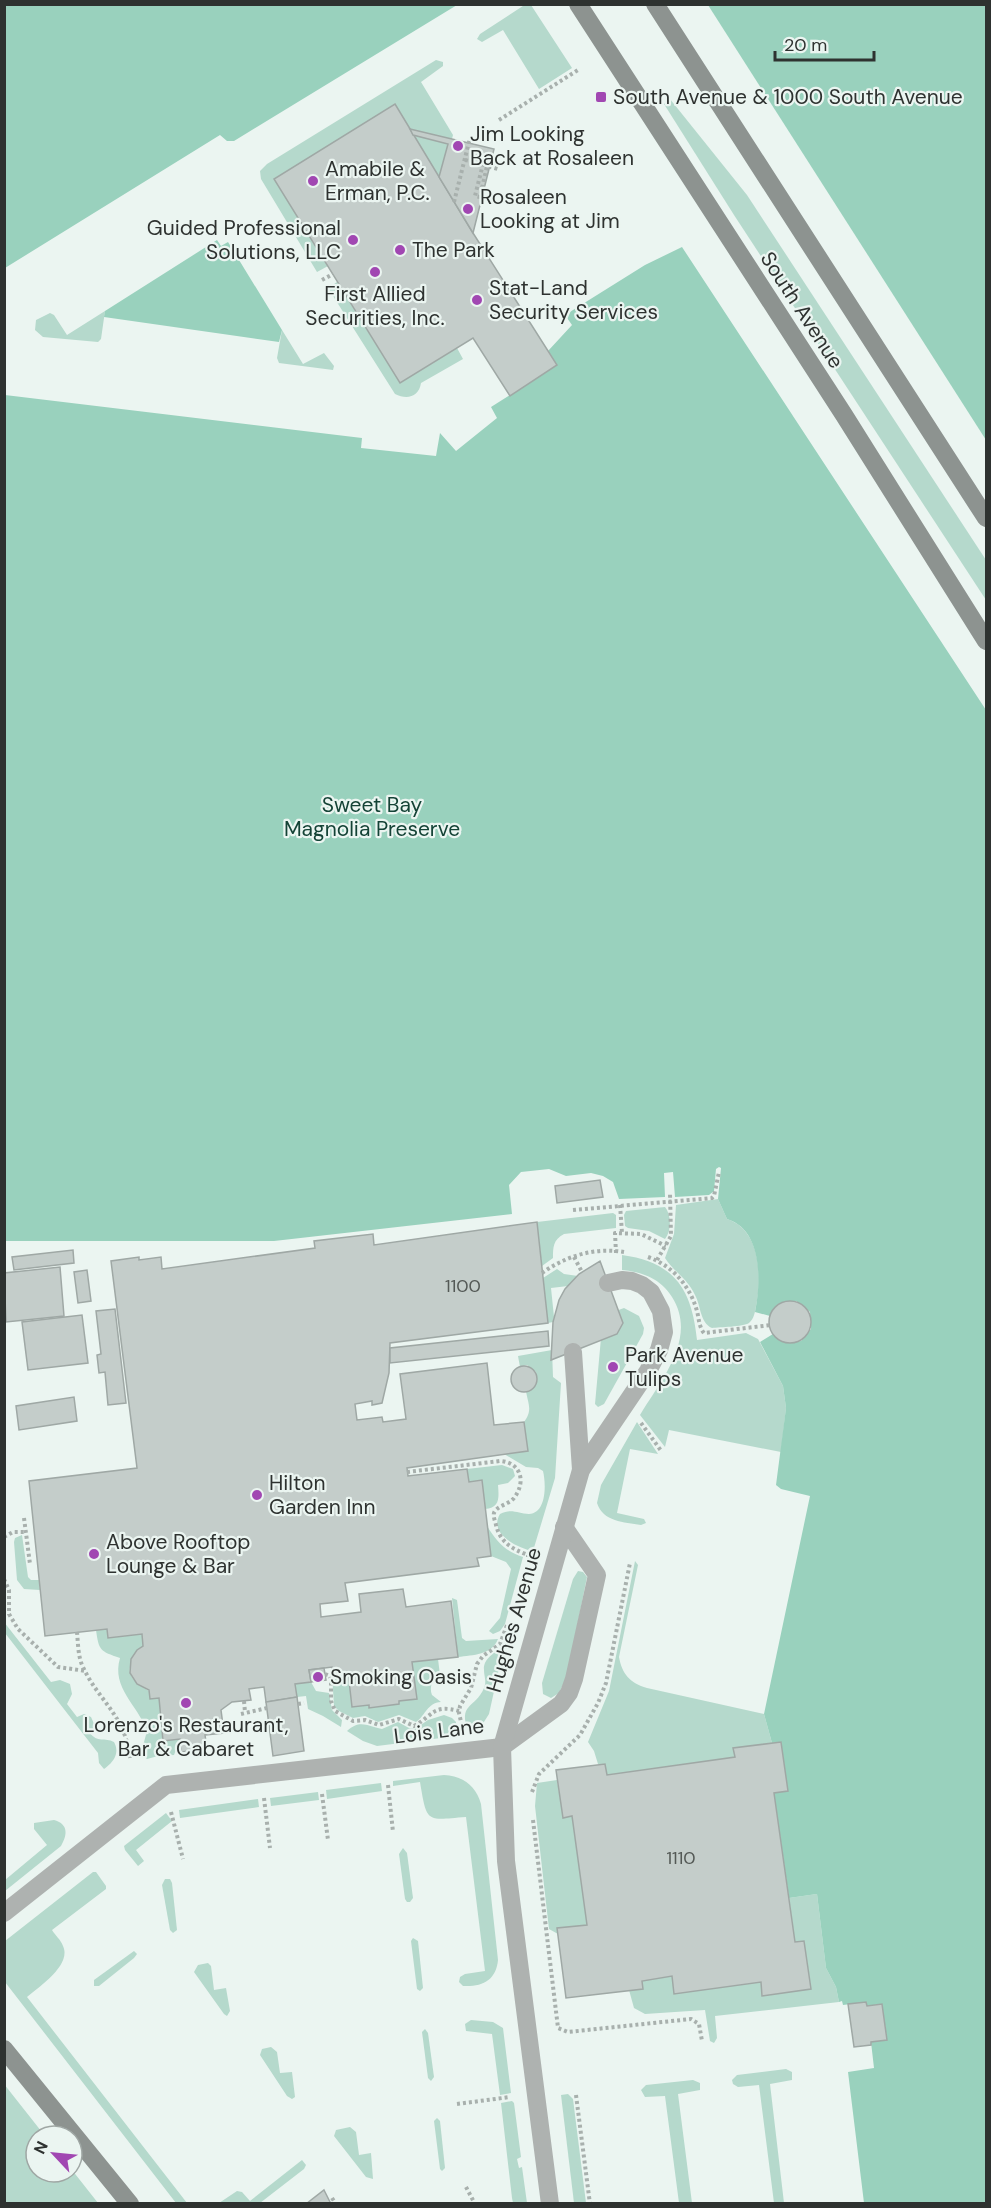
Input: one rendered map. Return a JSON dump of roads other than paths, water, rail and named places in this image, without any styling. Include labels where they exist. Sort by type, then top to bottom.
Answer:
[{"type":"street","name":"South Avenue","points":[[578,4],[987,641]]},
{"type":"street","name":"South Avenue","points":[[655,4],[987,518]]},
{"type":"street","points":[[4,2049],[130,2204]]},
{"type":"lane","name":"Hughes Avenue","points":[[502,1747],[581,1470],[648,1371],[659,1350],[664,1332],[661,1311],[651,1292],[632,1281],[622,1280],[608,1283]]},
{"type":"lane","name":"Hughes Avenue","points":[[573,1352],[581,1470]]},
{"type":"lane","name":"Hughes Avenue","points":[[502,1747],[561,1704],[569,1693],[574,1679],[597,1575],[564,1527]]},
{"type":"lane","name":"Lois Lane","points":[[4,1913],[166,1785],[502,1747],[506,1861],[550,2204]]},
{"type":"place","name":"South Avenue & 1000 South Avenue","points":[[601,97]]},
{"type":"place","name":"Jim Looking Back at Rosaleen","points":[[458,146]]},
{"type":"place","name":"Amabile & Erman, P.C.","points":[[313,181]]},
{"type":"place","name":"Rosaleen Looking at Jim","points":[[468,209]]},
{"type":"place","name":"Guided Professional Solutions, LLC","points":[[353,240]]},
{"type":"place","name":"The Park","points":[[400,250]]},
{"type":"place","name":"First Allied Securities, Inc.","points":[[375,272]]},
{"type":"place","name":"Stat-Land Security Services","points":[[477,300]]},
{"type":"place","name":"Park Avenue Tulips","points":[[613,1367]]},
{"type":"place","name":"Hilton Garden Inn","points":[[257,1495]]},
{"type":"place","name":"Above Rooftop Lounge & Bar","points":[[94,1554]]},
{"type":"place","name":"Smoking Oasis","points":[[318,1677]]},
{"type":"place","name":"Lorenzo's Restaurant, Bar & Cabaret","points":[[186,1703]]},
{"type":"park label","name":"Sweet Bay Magnolia Preserve","points":[[372,817]]}]
